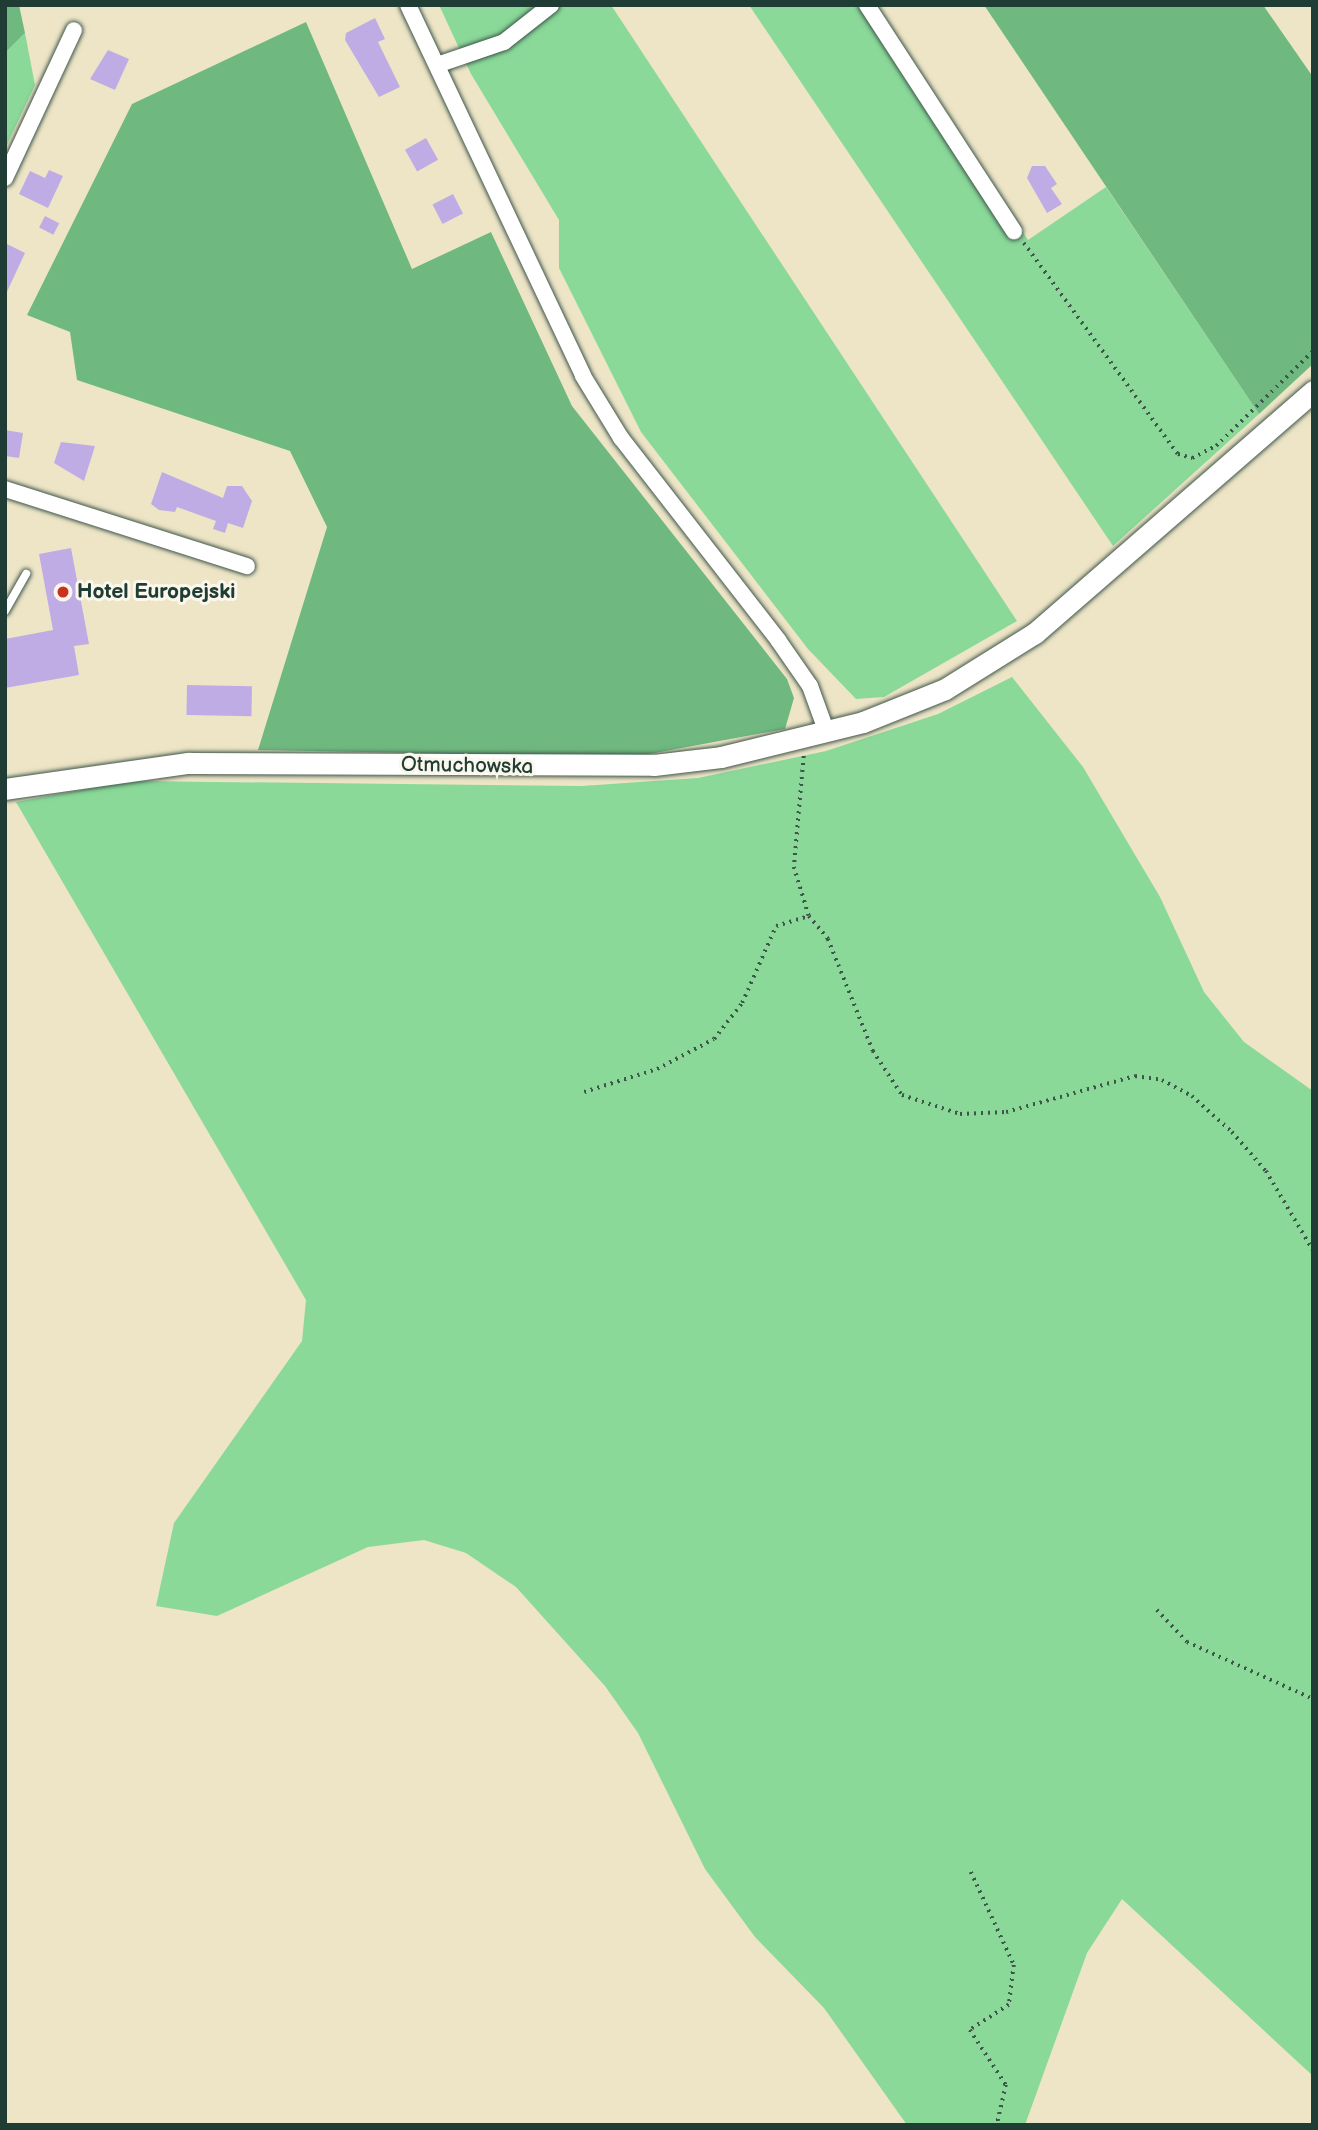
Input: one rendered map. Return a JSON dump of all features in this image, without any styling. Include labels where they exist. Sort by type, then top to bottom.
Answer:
[{"type":"main road","name":"Otmuchowska","points":[[5,789],[188,763],[631,767],[803,740],[827,733],[922,699],[1035,633],[1313,391]]},
{"type":"street","points":[[408,5],[583,376],[621,438],[785,649],[810,686],[827,733]]},
{"type":"street","points":[[437,65],[503,42],[551,5]]},
{"type":"street","points":[[867,5],[1014,231]]},
{"type":"street","points":[[5,178],[74,30]]},
{"type":"street","points":[[5,489],[247,566]]},
{"type":"lane","points":[[5,611],[26,574]]},
{"type":"path","points":[[1014,231],[1055,281],[1156,432],[1178,454],[1192,458],[1216,446],[1313,351]]},
{"type":"path","points":[[803,740],[794,867],[808,916],[828,939],[873,1051],[902,1095],[960,1114],[1006,1112],[1135,1076],[1162,1080],[1192,1096],[1232,1132],[1266,1171],[1313,1250]]},
{"type":"path","points":[[584,1092],[657,1069],[714,1039],[742,1003],[776,926],[808,916]]},
{"type":"path","points":[[1157,1610],[1186,1642],[1313,1699]]},
{"type":"path","points":[[971,1872],[1014,1965],[1009,2005],[970,2031],[1006,2085],[997,2125]]},
{"type":"green space","points":[[5,5],[19,5],[25,33],[5,53]]},
{"type":"green space","points":[[439,5],[611,5],[1017,621],[884,697],[856,699],[808,649],[641,432],[559,268],[559,220],[471,74]]},
{"type":"green space","points":[[749,5],[869,5],[1028,240],[1106,187],[1259,414],[1113,546]]},
{"type":"green space","points":[[984,5],[1263,5],[1313,77],[1313,364],[1259,414]]},
{"type":"green space","points":[[306,22],[412,269],[491,232],[572,406],[787,679],[794,698],[785,729],[633,757],[258,750],[327,527],[290,451],[77,380],[70,332],[27,315],[132,104]]},
{"type":"green space","points":[[25,33],[35,85],[5,149],[5,53]]},
{"type":"green space","points":[[1012,677],[1083,767],[1160,897],[1204,992],[1244,1042],[1313,1091],[1313,2076],[1122,1899],[1087,1953],[1025,2125],[907,2125],[824,2008],[755,1937],[705,1869],[638,1733],[605,1686],[516,1587],[466,1553],[424,1540],[368,1547],[217,1616],[156,1606],[174,1523],[302,1341],[306,1300],[16,802],[131,781],[582,786],[698,778],[826,751],[938,714]]},
{"type":"building","points":[[375,18],[385,39],[378,42],[400,87],[379,97],[345,40],[346,33]]},
{"type":"building","points":[[108,50],[129,59],[115,90],[90,79]]},
{"type":"building","points":[[426,138],[438,160],[417,172],[405,150]]},
{"type":"building","points":[[1032,166],[1045,166],[1057,184],[1051,188],[1062,204],[1047,213],[1027,178]]},
{"type":"building","points":[[49,170],[63,176],[48,208],[19,194],[30,171],[45,178]]},
{"type":"building","points":[[453,194],[463,214],[442,224],[433,204]]},
{"type":"building","points":[[45,216],[59,223],[53,235],[39,228]]},
{"type":"building","points":[[5,243],[25,253],[5,296]]},
{"type":"building","points":[[5,430],[23,433],[19,458],[5,456]]},
{"type":"building","points":[[61,442],[95,446],[84,481],[54,463]]},
{"type":"building","points":[[162,472],[223,498],[227,486],[242,486],[252,501],[243,528],[228,523],[225,533],[213,529],[216,521],[177,507],[175,512],[159,510],[151,504]]},
{"type":"building","name":"Hotel Europejski","points":[[71,548],[89,644],[74,646],[79,675],[5,688],[5,639],[53,630],[39,554]]},
{"type":"building","points":[[187,685],[252,686],[251,716],[186,715]]},
{"type":"place","name":"Hotel Europejski","points":[[63,592]]}]
